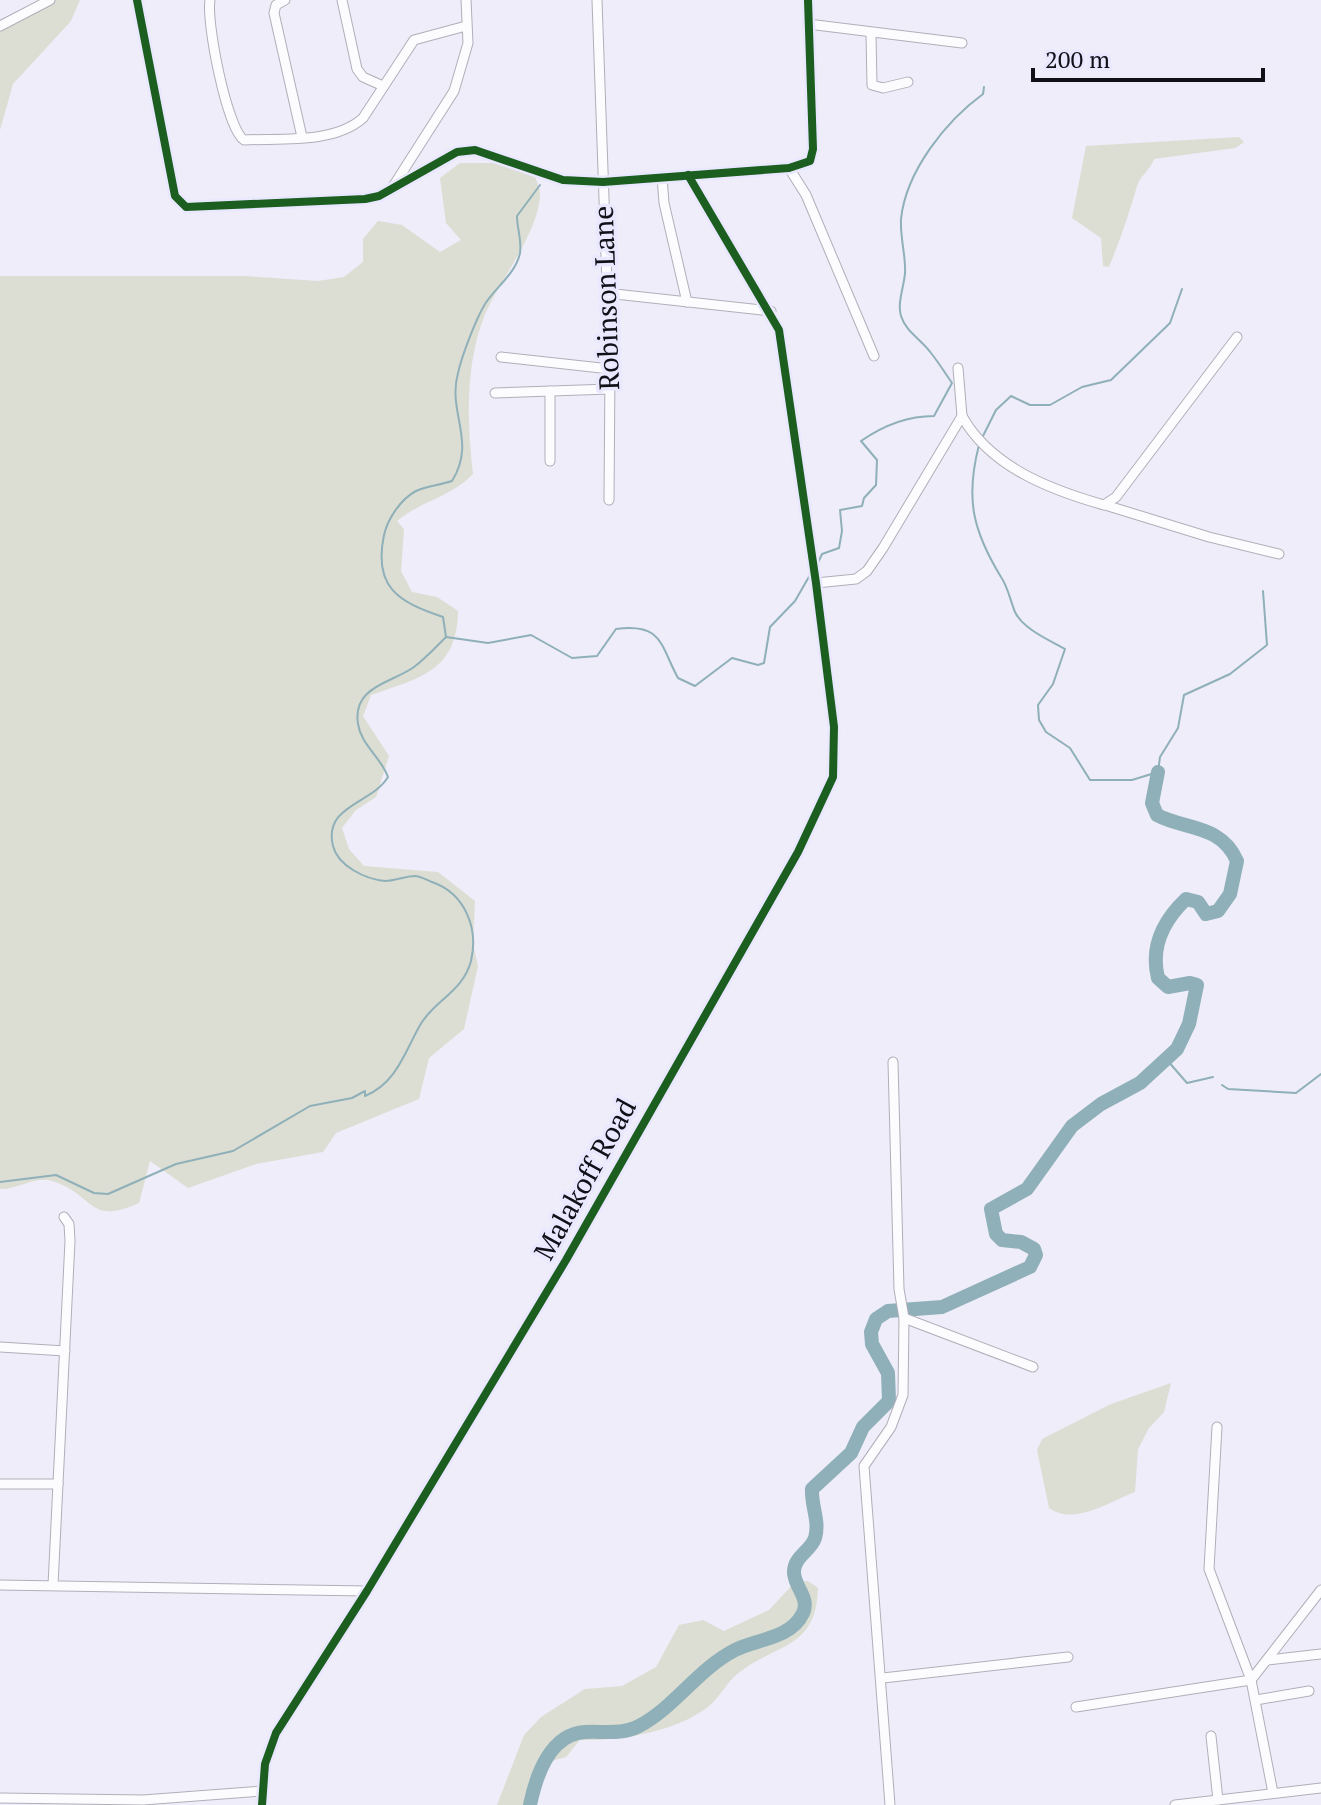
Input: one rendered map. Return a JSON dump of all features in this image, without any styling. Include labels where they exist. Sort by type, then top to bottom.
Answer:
[{"type":"street","points":[[0,26],[50,0]]},
{"type":"street","points":[[137,0],[175,196],[186,207],[365,199],[457,152],[475,150],[563,180],[603,182],[789,168],[810,161],[813,149],[808,0]]},
{"type":"street","points":[[210,0],[210,17],[229,114],[237,136],[244,140],[302,137],[344,131],[354,126],[414,40],[466,26]]},
{"type":"street","points":[[285,0],[276,5],[274,13],[302,137]]},
{"type":"street","points":[[342,0],[357,69],[363,77],[383,86]]},
{"type":"street","points":[[391,188],[418,152],[454,91],[466,59],[466,0]]},
{"type":"street","name":"Robinson Lane","points":[[597,0],[610,369],[609,500]]},
{"type":"street","points":[[808,24],[962,43]]},
{"type":"street","points":[[871,34],[872,85],[883,88],[908,82]]},
{"type":"street","points":[[789,168],[806,195],[874,356]]},
{"type":"street","name":"Malakoff Road","points":[[262,1805],[265,1764],[276,1733],[367,1591],[566,1260],[673,1066],[798,852],[833,777],[834,727],[779,330],[771,311],[688,175]]},
{"type":"street","points":[[662,177],[664,203],[687,302]]},
{"type":"street","points":[[606,293],[771,311]]},
{"type":"street","points":[[1104,505],[1116,497],[1237,337]]},
{"type":"street","points":[[501,357],[610,369]]},
{"type":"street","points":[[958,368],[962,416],[979,440],[1030,479],[1209,537],[1279,554]]},
{"type":"street","points":[[495,393],[610,389]]},
{"type":"street","points":[[550,391],[550,461]]},
{"type":"street","points":[[816,580],[856,579],[867,571],[962,416]]},
{"type":"street","points":[[890,1805],[883,1678],[868,1546],[864,1466],[891,1427],[903,1395],[904,1318],[899,1289],[893,1062]]},
{"type":"street","points":[[53,1585],[70,1241],[69,1224],[64,1217]]},
{"type":"street","points":[[904,1318],[1033,1367]]},
{"type":"street","points":[[0,1347],[65,1351]]},
{"type":"street","points":[[1217,1427],[1209,1569],[1251,1680],[1273,1793]]},
{"type":"street","points":[[0,1484],[58,1484]]},
{"type":"street","points":[[0,1585],[367,1591]]},
{"type":"street","points":[[1076,1707],[1251,1680],[1321,1590]]},
{"type":"street","points":[[1268,1660],[1321,1654]]},
{"type":"street","points":[[883,1678],[1068,1657]]},
{"type":"street","points":[[1256,1700],[1309,1691]]},
{"type":"street","points":[[1211,1736],[1218,1800]]},
{"type":"street","points":[[1175,1805],[1321,1788]]},
{"type":"street","points":[[0,1798],[143,1800],[262,1791]]},
{"type":"shaded area","points":[[51,0],[80,0],[71,21],[13,84],[0,130],[0,27]]},
{"type":"shaded area","points":[[1239,137],[1244,142],[1235,148],[1154,159],[1138,182],[1109,267],[1103,266],[1101,238],[1072,218],[1086,146]]},
{"type":"shaded area","points":[[460,163],[507,163],[533,171],[540,191],[538,208],[526,240],[490,303],[473,355],[469,395],[473,474],[455,488],[397,521],[404,529],[401,571],[412,592],[437,597],[458,611],[451,647],[432,670],[371,695],[363,716],[389,756],[376,797],[356,810],[342,828],[349,849],[364,866],[438,872],[475,901],[473,944],[478,966],[464,1029],[429,1058],[419,1099],[336,1133],[323,1152],[256,1164],[188,1188],[150,1161],[139,1203],[110,1211],[93,1206],[68,1188],[48,1180],[0,1189],[0,276],[243,276],[318,281],[344,277],[363,262],[363,239],[378,221],[402,225],[440,252],[461,240],[446,223],[440,178]]},
{"type":"shaded area","points":[[1171,1383],[1164,1412],[1149,1428],[1138,1449],[1135,1492],[1080,1513],[1059,1513],[1049,1508],[1037,1450],[1042,1439],[1111,1404]]},
{"type":"shaded area","points":[[808,1581],[818,1588],[816,1608],[802,1635],[736,1675],[708,1707],[664,1729],[612,1739],[580,1740],[566,1757],[544,1763],[537,1771],[531,1805],[497,1805],[524,1735],[541,1717],[585,1689],[622,1686],[656,1667],[679,1625],[703,1620],[724,1631],[769,1610],[795,1582]]},
{"type":"waterway","points":[[818,563],[822,554],[839,548],[842,531],[840,510],[862,506],[864,498],[876,485],[877,460],[861,441],[896,422],[934,416],[952,383],[927,348],[906,327],[901,316],[905,267],[901,219],[904,201],[919,165],[955,118],[983,94],[984,87]]},
{"type":"waterway","points":[[0,1182],[56,1175],[94,1193],[108,1194],[176,1164],[233,1151],[310,1106],[352,1098],[365,1091],[365,1096],[392,1076],[425,1018],[455,989],[467,972],[473,948],[471,924],[453,894],[417,876],[385,881],[361,874],[340,860],[333,846],[332,832],[342,813],[381,786],[388,777],[360,731],[358,711],[361,701],[376,687],[414,667],[446,637],[443,617],[413,605],[392,590],[382,568],[384,535],[392,516],[410,494],[452,481],[459,467],[462,440],[456,387],[460,365],[485,304],[518,260],[517,216],[540,185]]},
{"type":"waterway","points":[[983,436],[996,410],[1011,396],[1030,405],[1050,405],[1082,387],[1111,380],[1170,323],[1182,289]]},
{"type":"waterway","points":[[979,445],[972,498],[984,545],[1019,618],[1037,634],[1065,649],[1053,684],[1038,705],[1039,720],[1046,732],[1070,748],[1090,780],[1132,780],[1158,772],[1160,757],[1178,728],[1184,695],[1230,674],[1267,645],[1263,591]]},
{"type":"waterway","points":[[446,637],[488,643],[531,635],[572,658],[597,656],[616,629],[643,629],[658,639],[678,678],[695,686],[732,658],[758,665],[764,663],[770,627],[795,601],[810,575]]},
{"type":"waterway","points":[[530,1805],[541,1770],[562,1740],[585,1732],[619,1732],[639,1726],[664,1709],[722,1658],[743,1646],[782,1633],[797,1622],[805,1603],[794,1567],[815,1538],[812,1489],[851,1453],[863,1427],[889,1401],[888,1373],[872,1344],[871,1332],[876,1319],[888,1311],[942,1307],[1030,1267],[1036,1255],[1034,1249],[1021,1242],[1002,1240],[996,1234],[991,1209],[1027,1189],[1072,1126],[1101,1104],[1140,1083],[1177,1049],[1189,1024],[1197,985],[1190,983],[1168,987],[1158,978],[1156,955],[1161,934],[1186,899],[1198,902],[1206,914],[1218,911],[1230,894],[1237,861],[1222,840],[1212,834],[1157,815],[1152,803],[1158,772]]},
{"type":"waterway","points":[[1167,1060],[1187,1083],[1213,1077]]},
{"type":"waterway","points":[[1222,1085],[1228,1089],[1296,1093],[1321,1074]]},
{"type":"cycle path","points":[[137,0],[175,196],[186,207],[365,199],[379,196],[457,152],[475,150],[563,180],[603,182],[789,168],[810,161],[813,149],[808,0]]},
{"type":"cycle path","points":[[262,1805],[265,1764],[276,1733],[367,1591],[566,1260],[798,852],[833,777],[834,727],[779,330],[688,175]]}]
